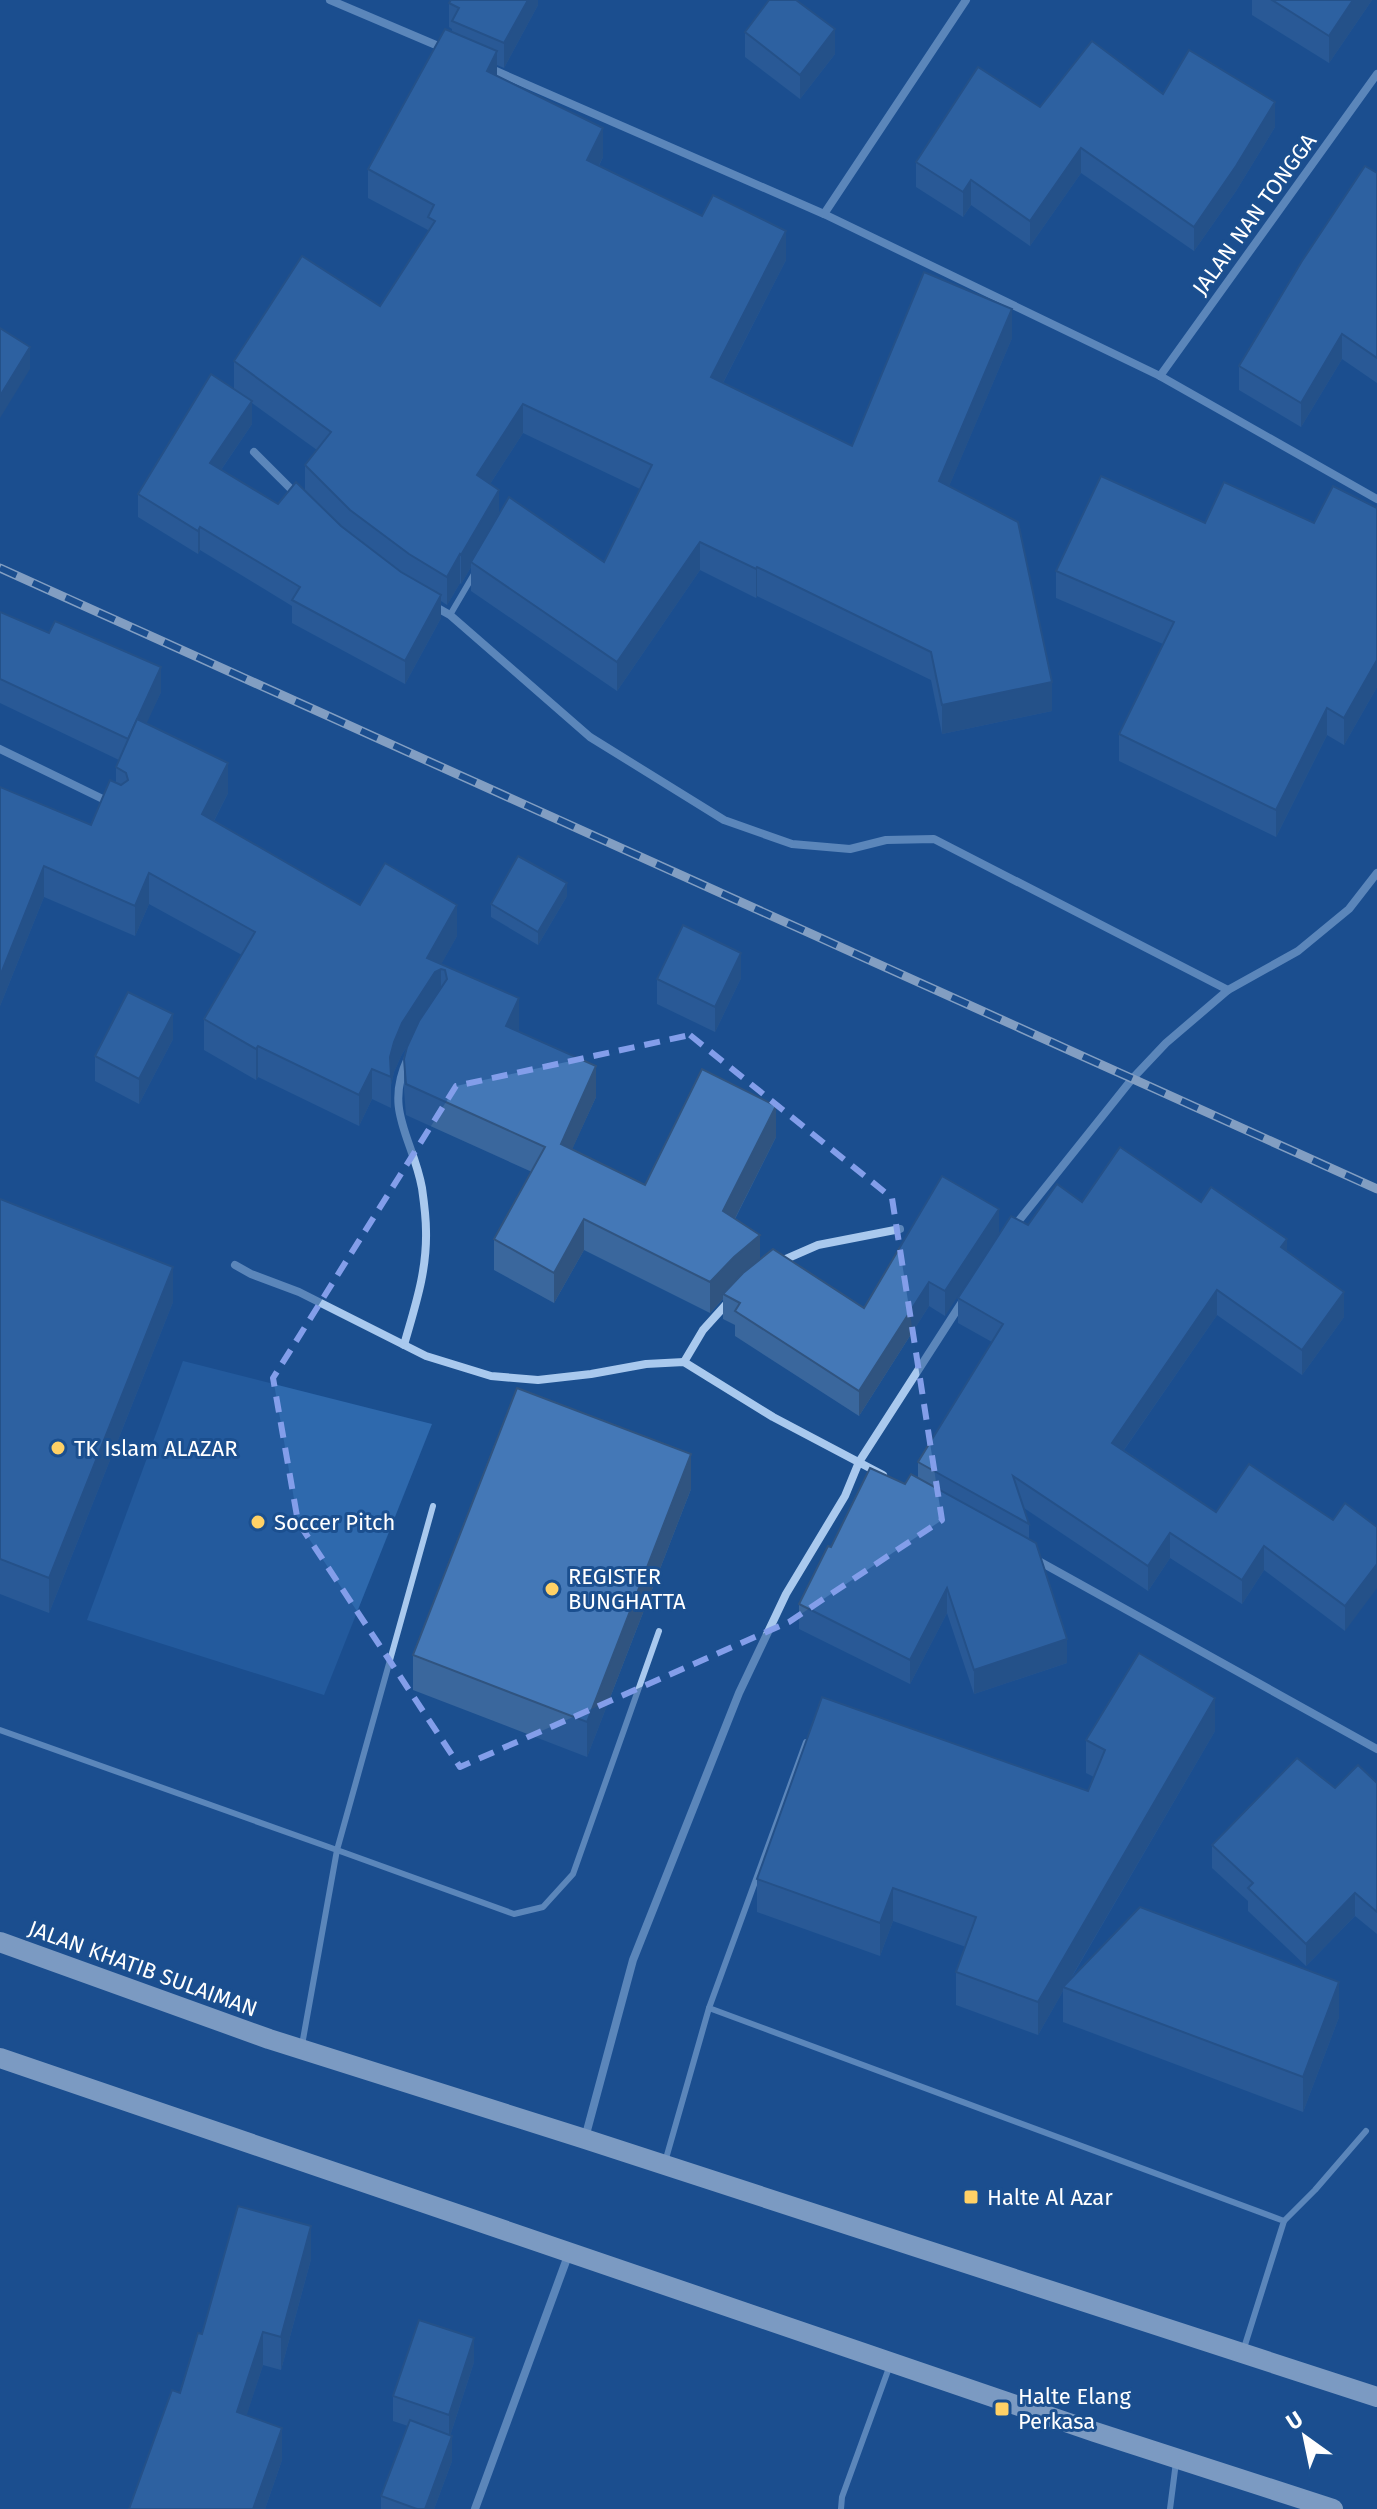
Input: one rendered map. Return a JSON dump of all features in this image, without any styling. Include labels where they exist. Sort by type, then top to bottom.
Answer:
[{"type":"main road","name":"JALAN KHATIB SULAIMAN","points":[[0,1942],[269,2039],[1377,2397]]},
{"type":"main road","points":[[0,2058],[1176,2459],[1333,2509]]},
{"type":"street","points":[[330,0],[452,52]]},
{"type":"street","points":[[824,214],[966,0]]},
{"type":"street","points":[[481,65],[824,214],[1160,376],[1377,499]]},
{"type":"street","name":"JALAN NAN TONGGA","points":[[1160,376],[1377,74]]},
{"type":"street","points":[[254,452],[304,503]]},
{"type":"street","points":[[428,602],[450,615],[590,737],[724,820],[792,844],[850,849],[886,840],[934,839],[1228,990]]},
{"type":"street","points":[[0,749],[121,808]]},
{"type":"street","points":[[1009,1233],[1116,1103],[1132,1079],[1187,1023],[1228,990],[1298,951],[1349,909],[1377,873]]},
{"type":"street","points":[[404,1345],[425,1267],[426,1229],[422,1186],[397,1100],[399,1077],[411,1052]]},
{"type":"street","points":[[769,1268],[818,1245],[900,1229]]},
{"type":"street","points":[[235,1265],[299,1292],[426,1356],[491,1376],[538,1380],[646,1364],[684,1362],[773,1417],[886,1477]]},
{"type":"street","points":[[684,1362],[703,1330],[741,1290]]},
{"type":"street","points":[[585,2139],[633,1960],[733,1708],[786,1594],[845,1496],[859,1462],[967,1295]]},
{"type":"street","points":[[1023,1553],[1377,1749]]},
{"type":"street","points":[[475,2509],[569,2252]]},
{"type":"lane","points":[[450,615],[480,564]]},
{"type":"lane","points":[[302,2049],[337,1850],[433,1506]]},
{"type":"lane","points":[[0,1730],[514,1914],[543,1907],[573,1874],[659,1631]]},
{"type":"lane","points":[[664,2166],[709,2008],[806,1742]]},
{"type":"lane","points":[[709,2008],[1284,2221]]},
{"type":"lane","points":[[1243,2352],[1284,2221],[1366,2131]]},
{"type":"lane","points":[[841,2509],[842,2497],[891,2362]]},
{"type":"lane","points":[[1170,2509],[1176,2459]]},
{"type":"highlighted area","points":[[690,1035],[892,1198],[942,1520],[789,1622],[460,1767],[298,1522],[273,1378],[456,1086]]},
{"type":"shaded area","name":"Soccer Pitch","points":[[183,1361],[432,1424],[324,1695],[87,1620]]},
{"type":"building","points":[[451,0],[528,0],[504,43],[452,21],[459,8],[449,3]]},
{"type":"building","points":[[769,0],[796,0],[835,29],[800,75],[745,32]]},
{"type":"building","points":[[1272,0],[1353,0],[1329,36]]},
{"type":"building","points":[[445,29],[497,51],[487,71],[603,128],[587,160],[702,216],[713,195],[786,231],[711,377],[852,446],[924,272],[1012,309],[939,481],[1018,522],[1052,682],[942,705],[931,652],[700,542],[617,662],[471,562],[509,497],[604,562],[652,465],[523,404],[477,475],[499,490],[447,577],[409,554],[350,510],[305,465],[331,432],[234,361],[302,256],[380,306],[435,221],[428,217],[434,205],[368,169]]},
{"type":"building","points":[[1092,41],[1163,94],[1189,50],[1275,102],[1194,227],[1081,148],[1030,221],[971,180],[963,192],[916,162],[978,67],[1040,107]]},
{"type":"building","points":[[1365,166],[1377,173],[1377,358],[1342,334],[1301,403],[1239,366],[1302,261]]},
{"type":"building","points":[[0,328],[30,347],[0,396]]},
{"type":"building","points":[[211,374],[252,401],[210,463],[278,504],[296,482],[341,526],[401,572],[441,595],[405,661],[292,600],[300,587],[138,494]]},
{"type":"building","points":[[1101,476],[1205,523],[1224,482],[1314,523],[1333,486],[1377,508],[1377,660],[1344,718],[1327,708],[1276,810],[1119,734],[1174,622],[1056,571]]},
{"type":"building","points":[[0,612],[49,633],[55,621],[161,667],[128,739],[0,679]]},
{"type":"building","points":[[137,719],[228,763],[202,814],[360,905],[385,863],[457,905],[427,958],[519,998],[506,1026],[596,1066],[561,1144],[645,1185],[702,1069],[776,1106],[723,1211],[760,1235],[710,1282],[584,1219],[554,1273],[494,1239],[545,1147],[406,1084],[404,1059],[407,1047],[419,1021],[447,979],[445,970],[435,972],[402,1023],[390,1057],[391,1077],[372,1069],[359,1095],[258,1046],[256,1049],[204,1019],[255,932],[149,873],[135,906],[44,866],[0,976],[0,787],[91,825],[110,780],[121,785],[128,780],[126,773],[116,767]]},
{"type":"building","points":[[518,856],[567,883],[538,932],[491,904]]},
{"type":"building","points":[[683,925],[741,953],[715,1007],[657,979]]},
{"type":"building","points":[[128,992],[173,1014],[139,1079],[95,1056]]},
{"type":"building","points":[[1120,1147],[1201,1202],[1211,1187],[1287,1239],[1281,1247],[1344,1292],[1302,1350],[1217,1290],[1112,1443],[1216,1512],[1249,1464],[1333,1520],[1345,1503],[1377,1527],[1377,1564],[1345,1606],[1264,1546],[1242,1580],[1170,1533],[1148,1566],[1013,1476],[1029,1524],[918,1462],[1003,1324],[958,1298],[1011,1216],[1028,1225],[1057,1184],[1082,1202]]},
{"type":"building","points":[[942,1176],[999,1209],[945,1291],[929,1282],[859,1391],[735,1311],[740,1303],[723,1294],[773,1249],[864,1308]]},
{"type":"building","name":"TK Islam ALAZAR","points":[[0,1199],[173,1267],[49,1578],[0,1559]]},
{"type":"building","name":"REGISTER BUNGHATTA","points":[[517,1388],[691,1454],[587,1722],[413,1655]]},
{"type":"building","points":[[870,1468],[905,1484],[911,1474],[1036,1543],[1067,1639],[974,1670],[947,1588],[910,1660],[799,1604]]},
{"type":"building","points":[[1139,1653],[1215,1698],[1038,2002],[956,1972],[976,1917],[893,1888],[880,1923],[757,1879],[822,1697],[1088,1791],[1105,1750],[1086,1740]]},
{"type":"building","points":[[1297,1758],[1335,1788],[1358,1765],[1377,1783],[1377,1912],[1355,1893],[1306,1944],[1248,1888],[1253,1883],[1212,1845]]},
{"type":"building","points":[[1140,1907],[1339,1982],[1303,2077],[1063,1987]]},
{"type":"building","points":[[238,2206],[311,2226],[281,2337],[263,2332],[237,2412],[282,2428],[253,2509],[129,2509],[172,2390],[180,2393],[198,2333],[202,2334]]},
{"type":"building","points":[[419,2320],[474,2338],[449,2415],[393,2396]]},
{"type":"building","points":[[410,2420],[452,2436],[425,2509],[381,2496]]},
{"type":"railway","points":[[0,568],[1377,1189]]},
{"type":"place","name":"TK Islam ALAZAR","points":[[58,1448]]},
{"type":"place","name":"Soccer Pitch","points":[[258,1522]]},
{"type":"place","name":"REGISTER BUNGHATTA","points":[[552,1589]]},
{"type":"place","name":"Halte Al Azar","points":[[971,2197]]},
{"type":"place","name":"Halte Elang Perkasa","points":[[1002,2409]]}]
